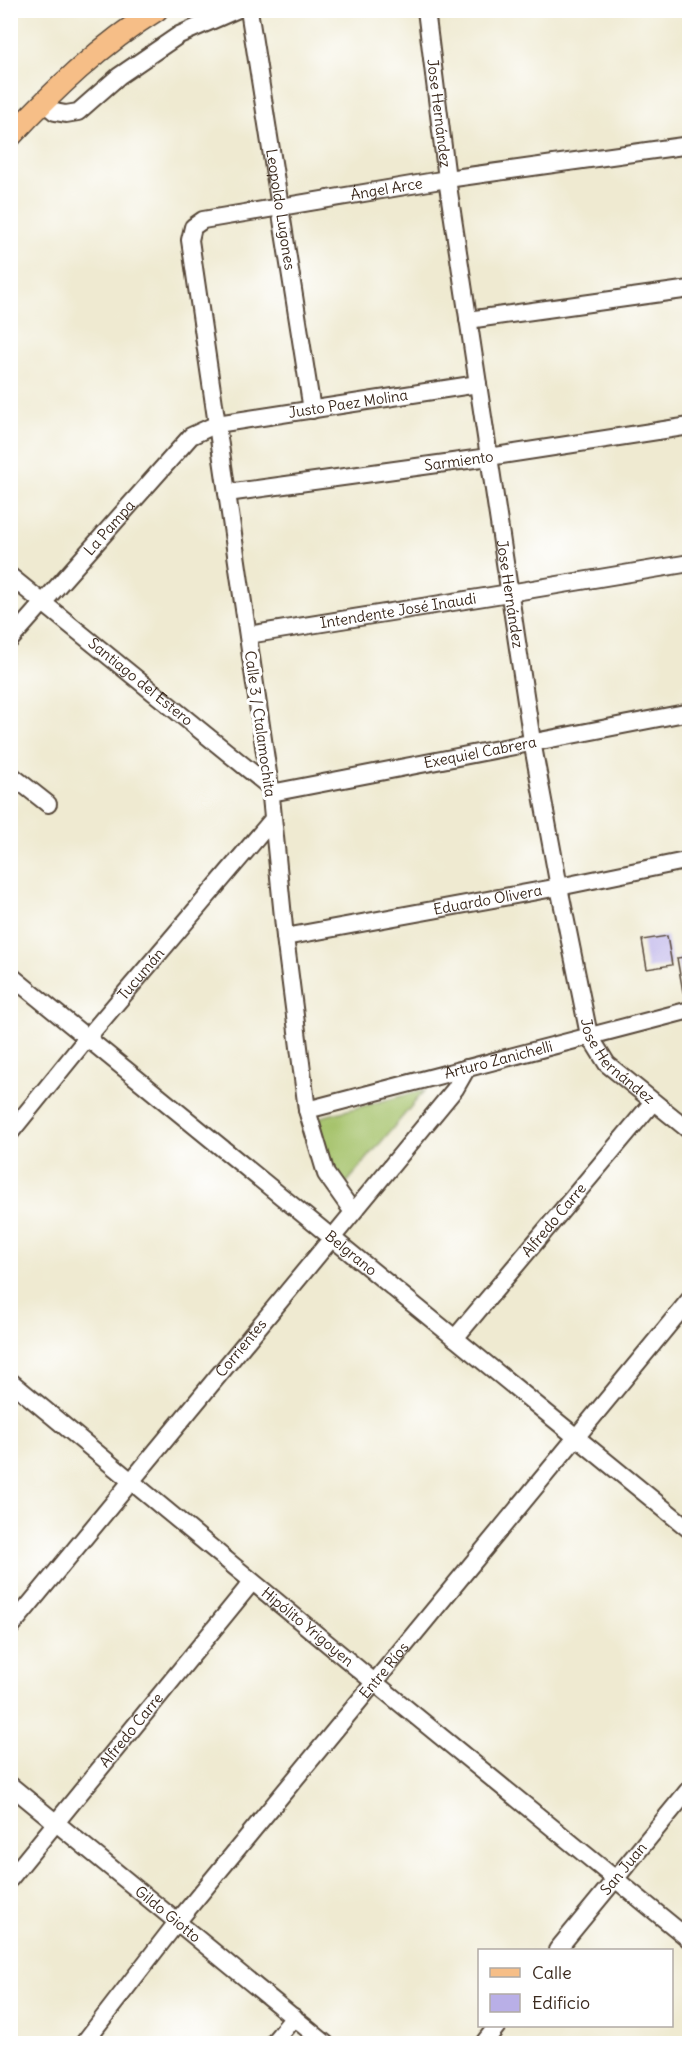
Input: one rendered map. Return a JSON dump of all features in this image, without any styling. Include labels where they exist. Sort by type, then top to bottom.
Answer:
[{"type":"main road","points":[[10,136],[136,16],[157,10]]},
{"type":"street","points":[[44,102],[55,112],[66,114],[78,112],[119,75],[179,35],[236,10]]},
{"type":"street","name":"Leopoldo Lugones","points":[[249,10],[312,410]]},
{"type":"street","name":"Jose Hernández","points":[[426,10],[447,178],[532,741],[589,1035],[607,1064],[690,1131]]},
{"type":"street","name":"Ángel Arce","points":[[193,227],[203,220],[447,178],[690,145]]},
{"type":"street","name":"Calle 3 / Ctalamochita","points":[[193,227],[190,240],[270,790],[285,938],[307,1110],[326,1174],[353,1212]]},
{"type":"street","points":[[468,320],[690,289]]},
{"type":"street","name":"Justo Paez Molina","points":[[217,424],[478,384]]},
{"type":"street","name":"La Pampa","points":[[10,640],[191,436],[217,424]]},
{"type":"street","name":"Sarmiento","points":[[227,493],[489,457],[690,426]]},
{"type":"street","name":"Intendente José Inaudi","points":[[248,635],[690,562]]},
{"type":"street","name":"Santiago del Estero","points":[[10,576],[270,790]]},
{"type":"street","name":"Exequiel Cabrera","points":[[270,790],[690,712]]},
{"type":"street","points":[[10,774],[48,804]]},
{"type":"street","name":"Tucumán","points":[[10,1133],[87,1038],[273,819]]},
{"type":"street","name":"Eduardo Olivera","points":[[285,938],[690,860]]},
{"type":"street","name":"Belgrano","points":[[10,975],[690,1530]]},
{"type":"street","name":"Arturo Zanichelli","points":[[307,1110],[690,1010]]},
{"type":"street","name":"Corrientes","points":[[10,1628],[455,1089],[468,1068]]},
{"type":"street","name":"Alfredo Carre","points":[[455,1338],[653,1102]]},
{"type":"street","name":"Entre Ríos","points":[[83,2043],[178,1921],[690,1299]]},
{"type":"street","name":"Hipólito Yrigoyen","points":[[10,1381],[690,1940]]},
{"type":"street","name":"Alfredo Carre","points":[[10,1879],[252,1582]]},
{"type":"street","name":"Gildo Giotto","points":[[10,1785],[326,2043]]},
{"type":"street","name":"San Juan","points":[[558,1949],[690,1788]]},
{"type":"street","points":[[272,2043],[294,2017]]},
{"type":"street","points":[[483,2043],[495,2027]]},
{"type":"green space","points":[[425,1090],[339,1192],[317,1118]]},
{"type":"building","points":[[667,936],[672,965],[647,969],[642,940]]},
{"type":"building","points":[[690,956],[690,992],[683,992],[677,958]]}]
